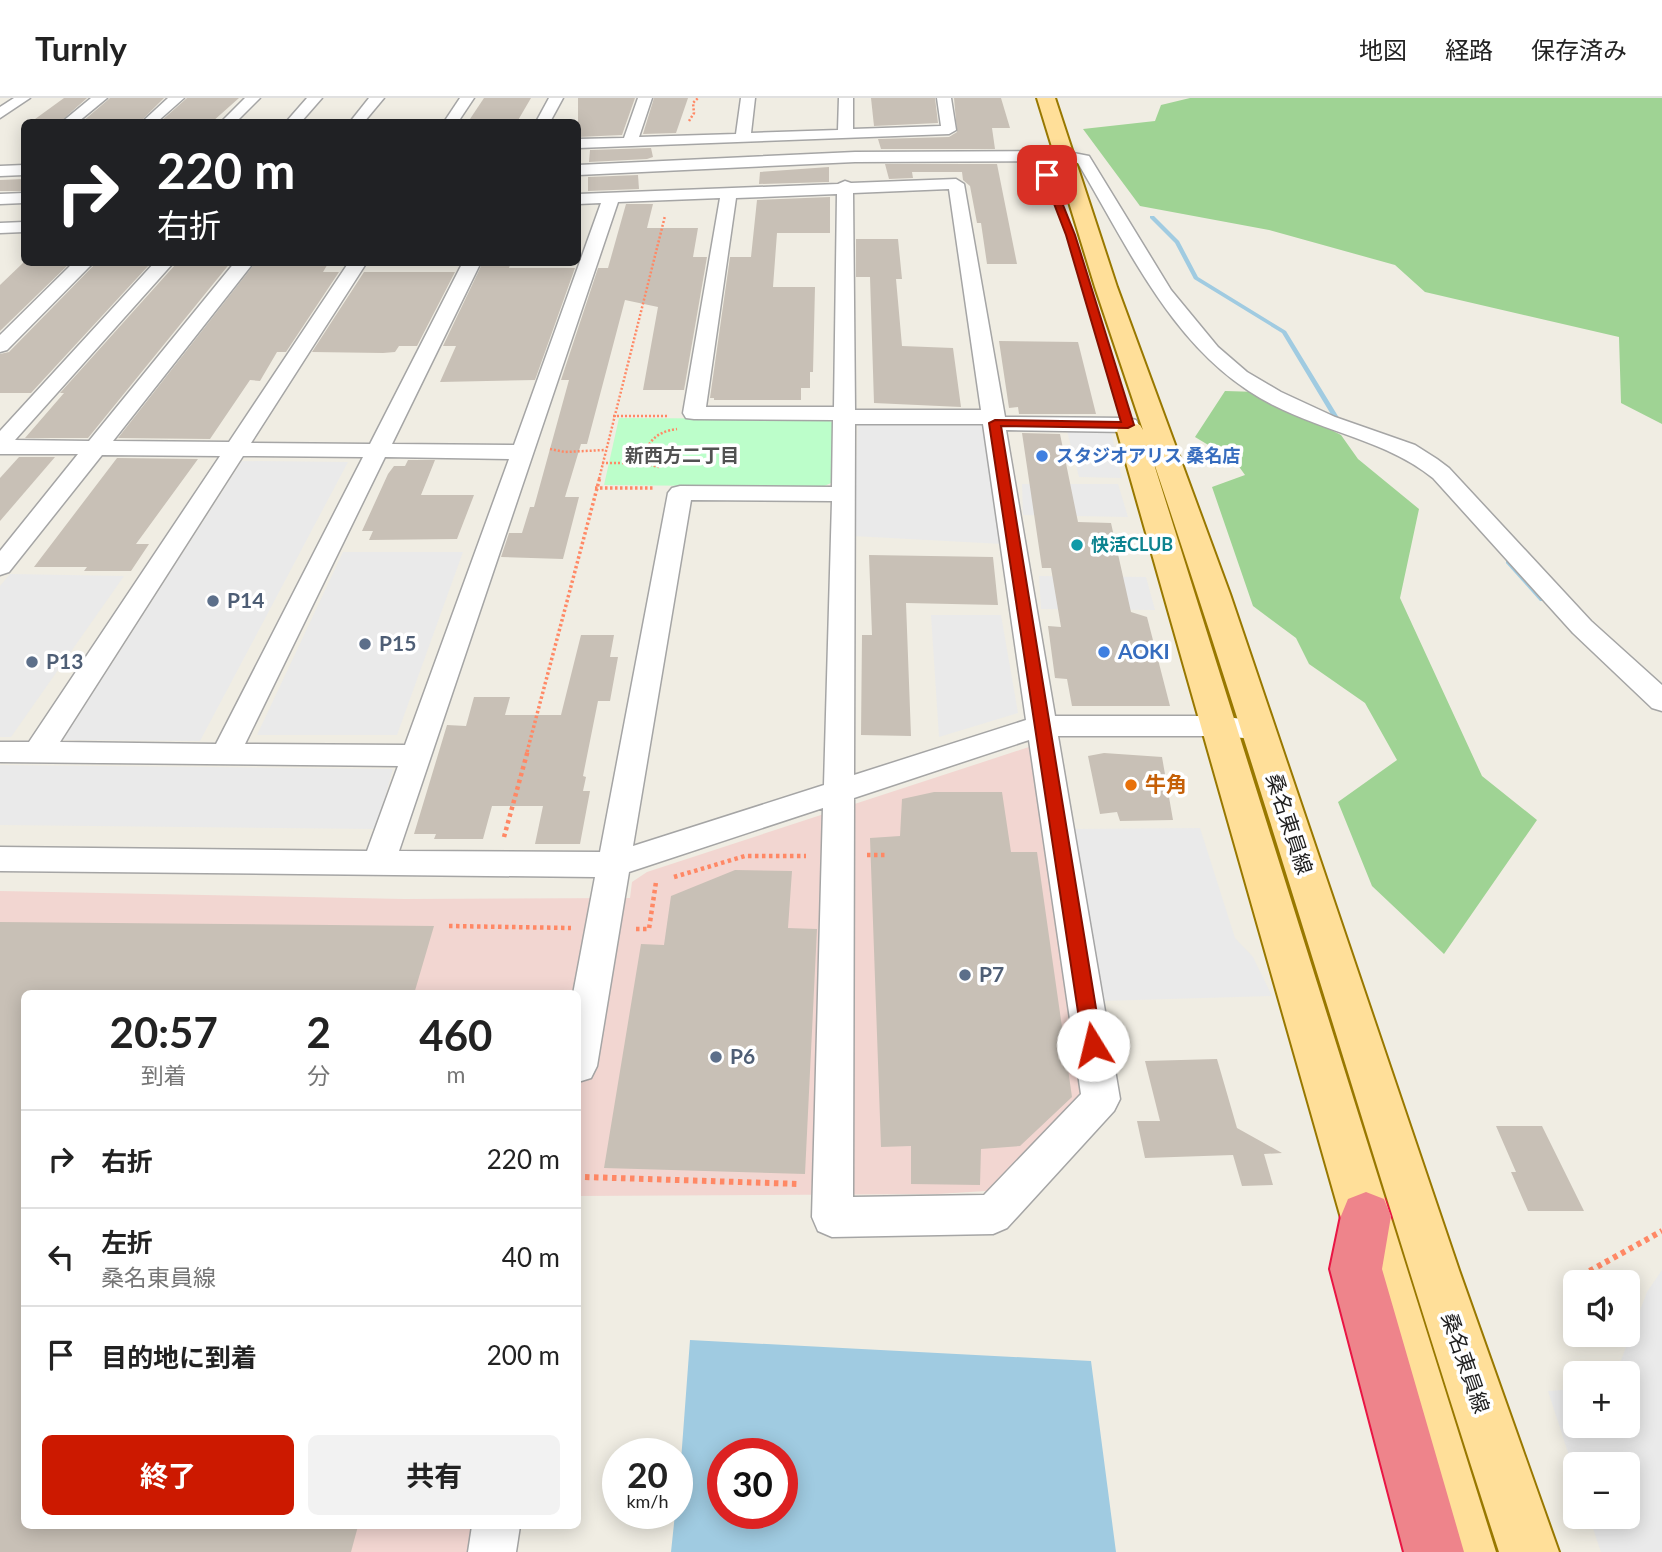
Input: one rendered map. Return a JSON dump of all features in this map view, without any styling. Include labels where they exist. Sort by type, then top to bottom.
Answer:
[{"type":"highway","points":[[1391,1271],[1434,1552]]},
{"type":"main road","points":[[1046,152],[1050,155],[1056,151],[1044,114],[1048,102]]},
{"type":"main road","points":[[1046,152],[1214,594],[1211,622],[1240,715],[1228,724],[1238,728]]},
{"type":"main road","name":"桑名東員線","points":[[1046,152],[1128,425],[1238,728],[1391,1271],[1466,1552]]},
{"type":"main road","name":"桑名東員線","points":[[1238,728],[1366,1216],[1529,1552]]},
{"type":"street","points":[[0,114],[23,98]]},
{"type":"street","points":[[73,119],[100,98]]},
{"type":"street","points":[[152,119],[177,98]]},
{"type":"street","points":[[231,119],[253,98]]},
{"type":"street","points":[[296,119],[315,98]]},
{"type":"street","points":[[360,119],[377,98]]},
{"type":"street","points":[[453,119],[467,98]]},
{"type":"street","points":[[545,119],[556,98]]},
{"type":"street","points":[[630,142],[645,98]]},
{"type":"street","points":[[743,136],[748,98]]},
{"type":"street","points":[[845,98],[845,132]]},
{"type":"street","points":[[581,144],[949,130],[944,98]]},
{"type":"street","points":[[663,195],[666,166],[673,140]]},
{"type":"street","points":[[581,170],[879,156],[1046,152],[1083,159],[1163,295],[1203,344],[1231,372],[1318,419],[1399,444],[1425,458],[1441,472],[1572,629],[1662,724]]},
{"type":"street","points":[[4,171],[21,159]]},
{"type":"street","points":[[581,199],[845,186],[956,184],[1101,1099],[993,1214],[832,1217],[844,494],[845,186]]},
{"type":"street","points":[[729,192],[691,421],[844,415],[1128,425]]},
{"type":"street","points":[[0,199],[21,198]]},
{"type":"street","points":[[379,863],[611,198]]},
{"type":"street","points":[[0,228],[21,227]]},
{"type":"street","points":[[0,346],[81,266]]},
{"type":"street","points":[[0,445],[161,266]]},
{"type":"street","points":[[0,567],[242,266]]},
{"type":"street","points":[[38,752],[355,266]]},
{"type":"street","points":[[226,753],[470,266]]},
{"type":"street","points":[[0,445],[522,452]]},
{"type":"street","points":[[581,1050],[680,493],[844,494]]},
{"type":"street","points":[[1572,629],[1662,701]]},
{"type":"street","points":[[0,859],[615,864],[1041,726],[1238,728]]},
{"type":"street","points":[[0,752],[417,756]]},
{"type":"street","points":[[492,1552],[496,1529]]},
{"type":"path","points":[[496,865],[570,595],[663,195]]},
{"type":"path","points":[[613,416],[683,416],[691,421]]},
{"type":"path","points":[[642,463],[647,441],[651,437],[691,421]]},
{"type":"path","points":[[522,452],[549,449],[565,452],[605,450]]},
{"type":"path","points":[[602,463],[642,463],[659,467]]},
{"type":"path","points":[[595,488],[675,488],[680,493]]},
{"type":"path","points":[[449,926],[649,929],[654,883],[745,856],[887,855]]},
{"type":"path","points":[[585,1177],[832,1185]]},
{"type":"path","points":[[1591,1270],[1662,1231]]},
{"type":"shaded area","points":[[858,421],[985,423],[1002,544],[853,536]]},
{"type":"shaded area","points":[[1067,431],[1111,432],[1122,478],[1079,477]]},
{"type":"shaded area","name":"P14","points":[[242,461],[348,462],[200,741],[63,740]]},
{"type":"shaded area","points":[[1022,484],[1118,484],[1128,517],[1023,515]]},
{"type":"shaded area","name":"P15","points":[[343,552],[463,552],[397,735],[257,735]]},
{"type":"shaded area","name":"P13","points":[[10,574],[124,576],[11,737],[0,737],[0,586]]},
{"type":"shaded area","points":[[1039,576],[1146,577],[1155,610],[1041,609]]},
{"type":"shaded area","points":[[931,615],[1001,615],[1018,713],[939,737]]},
{"type":"shaded area","points":[[1032,746],[1087,1084],[1077,1105],[1000,1181],[986,1191],[938,1194],[581,1196],[581,990],[21,990],[21,1529],[471,1529],[467,1552],[0,1552],[0,891],[404,899],[630,898],[632,882],[647,872]]},
{"type":"shaded area","points":[[0,765],[393,769],[376,829],[0,825]]},
{"type":"shaded area","points":[[1200,828],[1235,938],[1253,957],[1272,996],[1101,1001],[1071,829]]},
{"type":"shaded area","points":[[1662,1270],[1662,1552],[1601,1552],[1593,1529],[1640,1529],[1640,1452],[1568,1452],[1563,1438],[1640,1438],[1640,1361],[1621,1361],[1626,1347],[1640,1347],[1640,1310],[1647,1292]]},
{"type":"shaded area","points":[[1563,1390],[1563,1437],[1548,1391]]},
{"type":"green space","points":[[1190,98],[1662,98],[1662,424],[1621,403],[1619,337],[1425,292],[1395,265],[1269,230],[1140,206],[1083,129],[1155,121],[1161,105]]},
{"type":"green space","points":[[1225,391],[1258,392],[1341,435],[1358,459],[1419,509],[1400,598],[1482,776],[1537,820],[1444,954],[1372,886],[1338,802],[1397,760],[1365,703],[1309,664],[1296,638],[1253,606],[1212,487],[1245,475],[1235,461],[1195,437]]},
{"type":"green space","points":[[619,418],[827,419],[834,424],[831,483],[822,487],[604,485]]},
{"type":"water","points":[[690,1340],[1091,1361],[1116,1552],[671,1552],[673,1529],[693,1529],[693,1438],[683,1438]]},
{"type":"building","points":[[64,98],[87,98],[63,119],[35,119]]},
{"type":"building","points":[[110,98],[164,98],[143,119],[86,119]]},
{"type":"building","points":[[187,98],[239,98],[215,119],[163,119]]},
{"type":"building","points":[[484,98],[531,98],[519,119],[470,119]]},
{"type":"building","points":[[578,98],[635,98],[622,135],[581,137],[581,119],[578,119]]},
{"type":"building","points":[[654,98],[688,98],[676,133],[643,134]]},
{"type":"building","points":[[871,98],[935,98],[938,123],[874,126]]},
{"type":"building","points":[[954,98],[1001,98],[1010,128],[992,128],[995,149],[881,149],[878,139],[949,137],[957,132]]},
{"type":"building","points":[[651,148],[653,157],[647,159],[589,162],[590,150]]},
{"type":"building","points":[[885,164],[997,164],[1017,264],[987,264],[981,223],[977,223],[970,186],[963,180],[962,172],[912,172],[913,178],[889,179]]},
{"type":"building","points":[[829,167],[829,182],[759,184],[760,172]]},
{"type":"building","points":[[638,175],[639,189],[588,191],[588,177]]},
{"type":"building","points":[[21,179],[21,191],[0,191],[0,180]]},
{"type":"building","points":[[830,197],[830,233],[777,233],[773,287],[815,287],[813,372],[810,372],[810,388],[801,388],[801,400],[710,398],[730,257],[751,257],[757,200]]},
{"type":"building","points":[[626,204],[653,204],[647,228],[698,228],[693,257],[707,257],[684,390],[643,390],[658,307],[625,300],[587,444],[581,444],[565,497],[579,497],[563,559],[501,557],[509,533],[522,533],[530,507],[534,507],[569,380],[561,380],[598,268],[608,268]]},
{"type":"building","points":[[856,239],[898,239],[902,279],[896,279],[902,346],[953,348],[961,407],[874,403],[870,277],[856,277]]},
{"type":"building","points":[[21,265],[67,266],[0,331],[0,285]]},
{"type":"building","points":[[93,266],[148,266],[31,393],[0,393],[0,354],[9,352]]},
{"type":"building","points":[[174,266],[228,266],[88,438],[25,438],[64,393],[60,393]]},
{"type":"building","points":[[253,266],[327,266],[323,272],[339,272],[286,352],[277,352],[260,381],[250,380],[210,439],[118,438]]},
{"type":"building","points":[[481,266],[575,268],[535,380],[440,382],[456,346],[443,346]]},
{"type":"building","points":[[364,272],[455,272],[417,346],[399,346],[395,352],[383,353],[312,352]]},
{"type":"building","points":[[999,341],[1078,342],[1096,414],[1019,414],[1018,407],[1009,408]]},
{"type":"building","points":[[1022,433],[1060,434],[1078,522],[1111,523],[1131,612],[1147,617],[1170,706],[1072,706],[1067,679],[1055,678],[1048,626],[1061,627],[1051,568],[1042,568]]},
{"type":"building","points":[[19,457],[55,457],[0,521],[0,478]]},
{"type":"building","points":[[117,458],[198,459],[136,544],[149,544],[131,571],[84,571],[87,567],[34,567]]},
{"type":"building","points":[[408,460],[435,460],[421,495],[474,495],[457,539],[369,540],[373,531],[362,531],[388,474],[394,466],[405,466]]},
{"type":"building","points":[[869,555],[993,557],[998,605],[906,603],[911,736],[861,735],[862,635],[872,635]]},
{"type":"building","points":[[581,635],[614,635],[610,657],[618,657],[610,701],[598,701],[583,776],[586,777],[583,791],[590,791],[580,844],[535,844],[543,806],[492,806],[483,839],[434,839],[436,834],[414,834],[447,725],[466,726],[474,697],[510,697],[505,715],[561,715]]},
{"type":"building","name":"牛角","points":[[1104,753],[1162,757],[1173,820],[1120,821],[1117,812],[1100,814],[1088,756]]},
{"type":"building","name":"P7","points":[[934,792],[1002,792],[1011,852],[1037,852],[1072,1097],[1020,1146],[981,1149],[980,1185],[911,1184],[911,1146],[881,1147],[870,838],[900,836],[902,799]]},
{"type":"building","name":"P6","points":[[735,870],[792,871],[788,928],[817,929],[805,1174],[604,1168],[641,944],[664,945],[671,896]]},
{"type":"building","points":[[0,922],[434,926],[415,990],[21,990],[21,1529],[357,1529],[351,1552],[0,1552]]},
{"type":"building","points":[[1217,1059],[1237,1128],[1282,1153],[1264,1154],[1273,1185],[1242,1186],[1233,1155],[1145,1158],[1137,1121],[1160,1121],[1145,1061]]},
{"type":"building","points":[[1496,1126],[1542,1126],[1584,1211],[1528,1211],[1511,1172],[1516,1172]]},
{"type":"waterway","points":[[1152,217],[1177,242],[1196,278],[1284,332],[1341,426]]},
{"type":"waterway","points":[[1509,561],[1543,599]]},
{"type":"place","name":"スタジオアリス 桑名店","points":[[1042,456]]},
{"type":"place","name":"快活CLUB","points":[[1077,545]]},
{"type":"place","name":"P14","points":[[213,601]]},
{"type":"place","name":"P15","points":[[365,644]]},
{"type":"place","name":"AOKI","points":[[1104,652]]},
{"type":"place","name":"P13","points":[[32,662]]},
{"type":"place","name":"牛角","points":[[1131,785]]},
{"type":"place","name":"P7","points":[[965,975]]},
{"type":"place","name":"P6","points":[[716,1057]]},
{"type":"district","name":"新西方二丁目","points":[[682,455]]},
{"type":"route","points":[[1047,175],[1071,235],[1105,341],[1128,425],[995,423],[1093,1045]]}]
